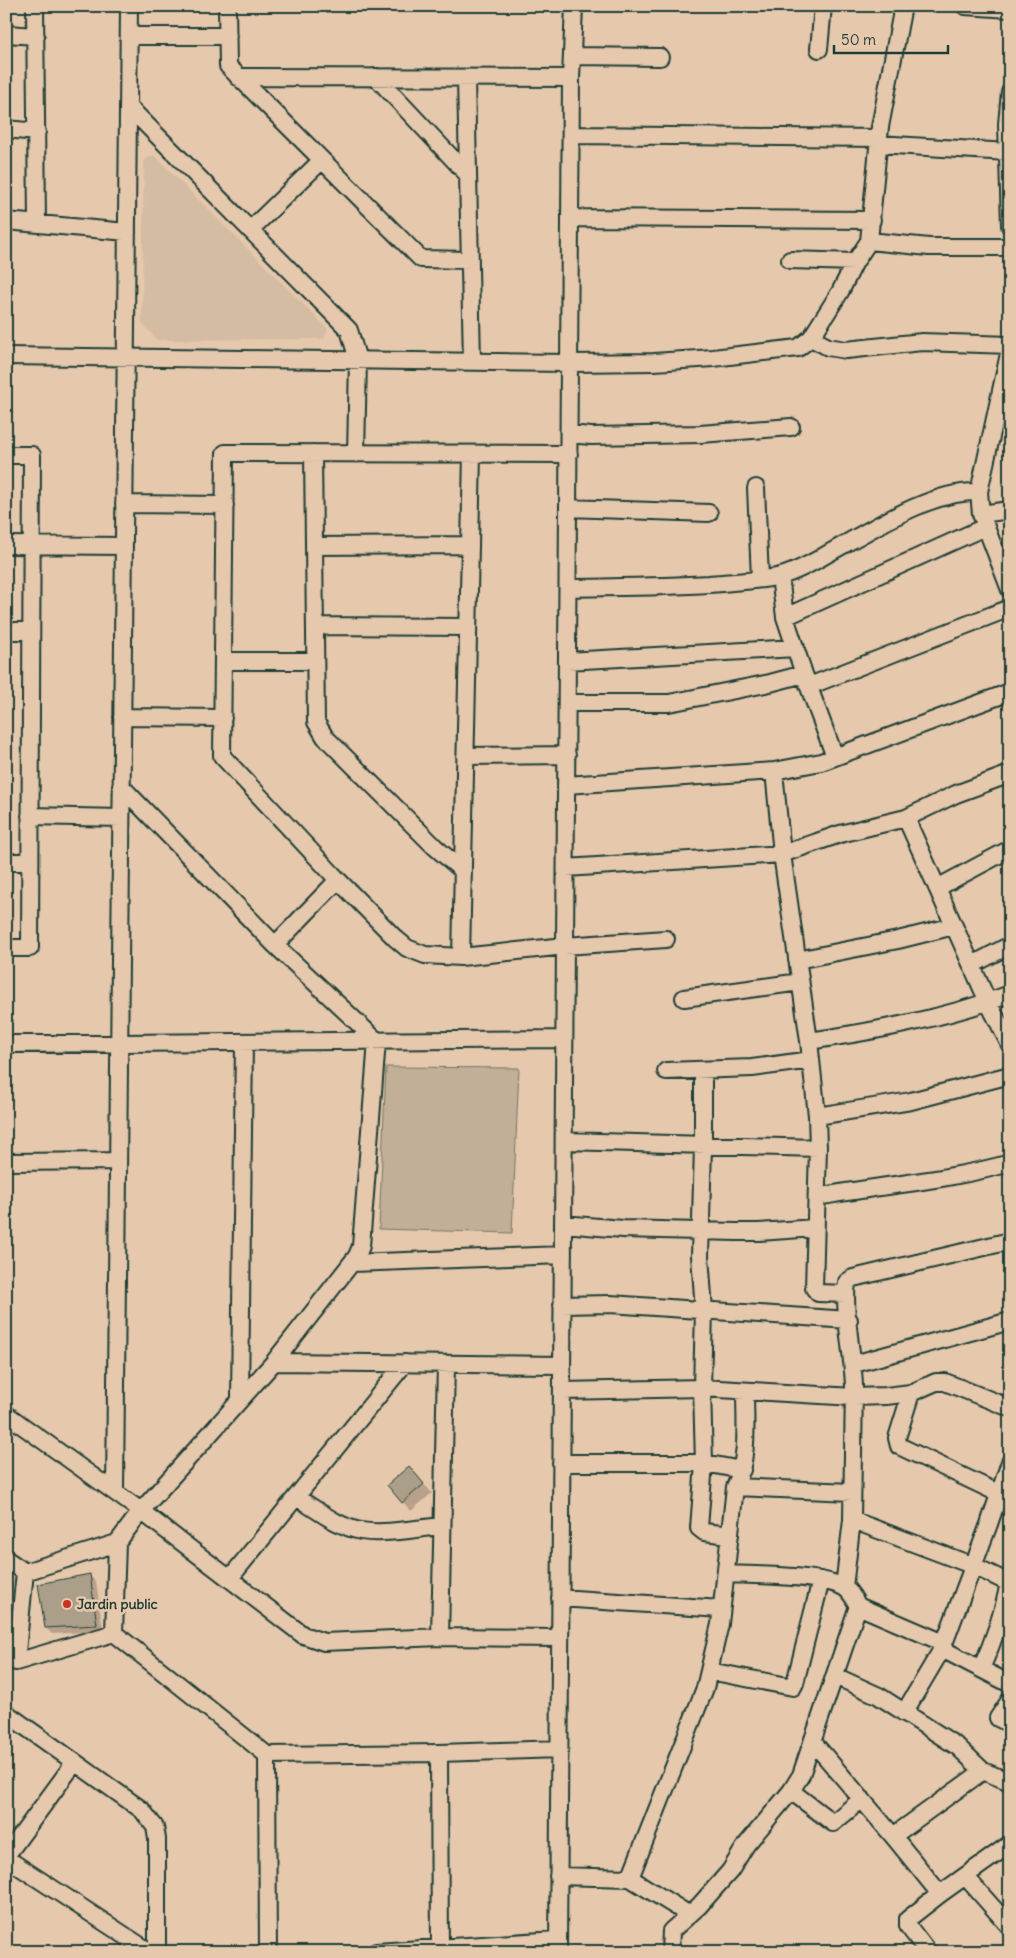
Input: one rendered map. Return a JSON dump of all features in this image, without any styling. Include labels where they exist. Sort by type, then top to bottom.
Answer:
[{"type":"street","points":[[35,6],[37,224]]},
{"type":"street","points":[[115,1492],[129,6]]},
{"type":"street","points":[[227,6],[228,66],[238,77],[422,259],[470,260]]},
{"type":"street","points":[[376,1952],[558,1946],[571,78],[574,6]]},
{"type":"street","points":[[819,48],[823,6]]},
{"type":"street","points":[[6,356],[570,363],[654,362],[714,358],[798,348],[811,338],[869,241],[879,141],[891,61],[903,6]]},
{"type":"street","points":[[965,6],[1010,9]]},
{"type":"street","points":[[6,34],[36,36]]},
{"type":"street","points":[[129,36],[228,36]]},
{"type":"street","points":[[572,56],[660,57]]},
{"type":"street","points":[[238,77],[571,78]]},
{"type":"street","points":[[376,77],[468,175]]},
{"type":"street","points":[[466,78],[472,362]]},
{"type":"street","points":[[1009,218],[1008,124],[1010,92]]},
{"type":"street","points":[[128,106],[350,330],[358,360],[356,454]]},
{"type":"street","points":[[6,129],[36,132]]},
{"type":"street","points":[[572,135],[879,141],[1008,152]]},
{"type":"street","points":[[250,230],[322,160]]},
{"type":"street","points":[[571,218],[872,220]]},
{"type":"street","points":[[6,221],[127,232]]},
{"type":"street","points":[[869,241],[929,247],[1010,247]]},
{"type":"street","points":[[790,260],[855,262]]},
{"type":"street","points":[[811,338],[828,347],[846,350],[922,342],[1010,345]]},
{"type":"street","points":[[1010,349],[1005,394],[979,492],[983,520],[1010,590]]},
{"type":"street","points":[[569,434],[591,436],[700,434],[791,426]]},
{"type":"street","points":[[569,454],[225,453],[222,756],[338,880],[407,948],[425,955],[461,957],[565,946],[666,940]]},
{"type":"street","points":[[313,453],[316,722],[325,737],[435,847],[463,871]]},
{"type":"street","points":[[461,957],[472,454]]},
{"type":"street","points":[[6,455],[32,455],[30,948],[6,948]]},
{"type":"street","points":[[756,488],[760,578]]},
{"type":"street","points":[[568,588],[684,586],[780,576],[808,565],[900,514],[942,497],[968,491],[979,492]]},
{"type":"street","points":[[124,504],[224,505]]},
{"type":"street","points":[[568,508],[709,513]]},
{"type":"street","points":[[785,617],[983,520],[1010,510]]},
{"type":"street","points":[[6,545],[124,546]]},
{"type":"street","points":[[314,546],[470,545]]},
{"type":"street","points":[[780,576],[785,617],[835,757]]},
{"type":"street","points":[[567,702],[669,703],[770,683],[806,680],[1010,608]]},
{"type":"street","points":[[315,626],[468,627]]},
{"type":"street","points":[[6,630],[31,631]]},
{"type":"street","points":[[567,661],[796,648]]},
{"type":"street","points":[[223,661],[315,661]]},
{"type":"street","points":[[566,785],[774,771],[835,757],[1010,692]]},
{"type":"street","points":[[122,717],[222,718]]},
{"type":"street","points":[[466,756],[566,755]]},
{"type":"street","points":[[774,771],[782,854],[809,1041],[817,1116],[818,1148],[814,1290],[818,1293],[846,1294]]},
{"type":"street","points":[[566,868],[782,854],[840,834],[906,818],[956,794],[1010,774]]},
{"type":"street","points":[[122,786],[275,945],[377,1041]]},
{"type":"street","points":[[30,816],[121,818]]},
{"type":"street","points":[[906,818],[988,1002],[1010,1044]]},
{"type":"street","points":[[937,888],[1010,849]]},
{"type":"street","points":[[6,862],[30,862]]},
{"type":"street","points":[[275,945],[338,880]]},
{"type":"street","points":[[797,960],[898,940],[954,926]]},
{"type":"street","points":[[972,965],[1010,945]]},
{"type":"street","points":[[684,998],[800,982]]},
{"type":"street","points":[[809,1041],[886,1028],[988,1002],[1010,994]]},
{"type":"street","points":[[6,1044],[564,1039]]},
{"type":"street","points":[[25,1572],[117,1543],[141,1512],[274,1362],[353,1263],[361,1246],[377,1041]]},
{"type":"street","points":[[240,1399],[244,1042]]},
{"type":"street","points":[[666,1071],[752,1068],[811,1060]]},
{"type":"street","points":[[703,1070],[700,1274],[704,1310],[702,1388],[704,1463],[699,1528],[704,1532],[730,1535]]},
{"type":"street","points":[[817,1116],[911,1101],[1010,1075]]},
{"type":"street","points":[[564,1141],[818,1148]]},
{"type":"street","points":[[6,1162],[118,1161]]},
{"type":"street","points":[[817,1197],[857,1189],[930,1180],[1010,1163]]},
{"type":"street","points":[[563,1224],[623,1229],[759,1232],[815,1228]]},
{"type":"street","points":[[844,1587],[852,1520],[854,1397],[854,1364],[846,1294],[848,1282],[853,1278],[1010,1241]]},
{"type":"street","points":[[353,1263],[563,1255]]},
{"type":"street","points":[[562,1305],[610,1304],[849,1320]]},
{"type":"street","points":[[854,1364],[1010,1321]]},
{"type":"street","points":[[274,1362],[562,1365]]},
{"type":"street","points":[[230,1578],[405,1363]]},
{"type":"street","points":[[440,1637],[446,1364]]},
{"type":"street","points":[[562,1391],[702,1388],[854,1397],[911,1393],[936,1382],[945,1382],[1010,1408]]},
{"type":"street","points":[[630,1878],[705,1688],[720,1624],[735,1486],[742,1470],[745,1446],[745,1391]]},
{"type":"street","points":[[911,1393],[897,1438],[899,1446],[998,1493]]},
{"type":"street","points":[[6,1414],[115,1492],[303,1635],[313,1640],[324,1642],[440,1637],[560,1638]]},
{"type":"street","points":[[904,1713],[943,1646],[974,1566],[1010,1462]]},
{"type":"street","points":[[561,1463],[704,1463],[742,1470]]},
{"type":"street","points":[[735,1486],[852,1492]]},
{"type":"street","points":[[296,1497],[342,1524],[361,1531],[442,1526]]},
{"type":"street","points":[[852,1520],[974,1566],[1009,1583],[1004,1612],[981,1669]]},
{"type":"street","points":[[114,1633],[117,1543]]},
{"type":"street","points":[[6,1559],[25,1572]]},
{"type":"street","points":[[25,1572],[11,1667],[114,1633]]},
{"type":"street","points":[[726,1574],[821,1580],[844,1587],[852,1595],[858,1606],[943,1646],[1010,1684]]},
{"type":"street","points":[[709,1671],[793,1687],[796,1683],[821,1580]]},
{"type":"street","points":[[560,1598],[721,1609]]},
{"type":"street","points":[[670,1952],[671,1930],[699,1906],[730,1871],[746,1845],[791,1791],[800,1775],[813,1742],[858,1606]]},
{"type":"street","points":[[114,1633],[267,1755],[439,1753],[559,1749]]},
{"type":"street","points":[[835,1676],[878,1696],[958,1747],[983,1771],[1010,1782]]},
{"type":"street","points":[[1010,1700],[998,1718],[1010,1724]]},
{"type":"street","points":[[6,1713],[142,1810],[154,1827],[157,1839],[157,1952]]},
{"type":"street","points":[[813,1742],[940,1894]]},
{"type":"street","points":[[439,1753],[440,1950]]},
{"type":"street","points":[[267,1755],[268,1952]]},
{"type":"street","points":[[75,1762],[6,1857],[150,1952]]},
{"type":"street","points":[[893,1836],[983,1771]]},
{"type":"street","points":[[791,1791],[833,1822],[862,1799]]},
{"type":"street","points":[[928,1952],[908,1926],[908,1919],[1010,1844]]},
{"type":"street","points":[[558,1876],[630,1878],[688,1914]]},
{"type":"street","points":[[965,1876],[1010,1927]]},
{"type":"shaded area","points":[[154,155],[328,329],[324,339],[157,340],[142,323],[144,160]]},
{"type":"shaded area","points":[[386,1067],[519,1068],[512,1233],[379,1229]]},
{"type":"building","points":[[409,1466],[424,1484],[402,1503],[387,1485]]},
{"type":"building","name":"Jardin public","points":[[90,1574],[97,1625],[45,1628],[38,1584]]},
{"type":"place","name":"Jardin public","points":[[67,1604]]}]
